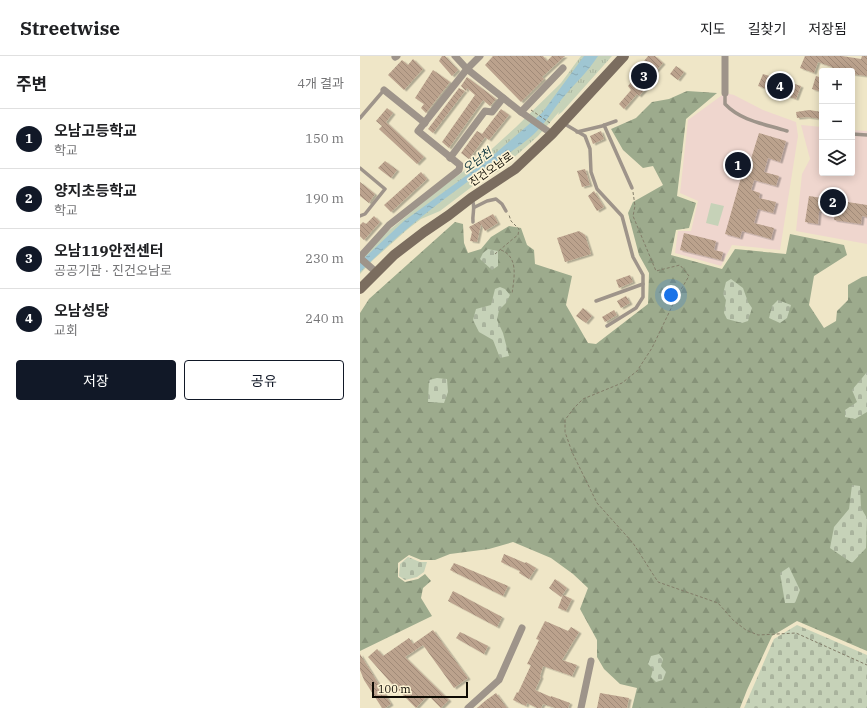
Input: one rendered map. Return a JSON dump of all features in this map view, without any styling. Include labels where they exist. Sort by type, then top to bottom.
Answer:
[{"type":"main road","name":"진건오남로","points":[[360,289],[374,271],[394,255],[473,202],[515,169],[550,129],[562,123],[624,56]]},
{"type":"street","points":[[455,56],[466,69],[520,112],[550,129]]},
{"type":"street","points":[[374,271],[360,258],[389,225],[459,170],[460,166],[418,131],[425,124],[466,69],[480,56]]},
{"type":"street","points":[[725,56],[725,93]]},
{"type":"street","points":[[520,112],[563,68]]},
{"type":"street","points":[[384,90],[425,124]]},
{"type":"street","points":[[450,158],[485,111],[492,112],[503,98]]},
{"type":"street","points":[[468,708],[499,680],[522,628]]},
{"type":"street","points":[[580,708],[591,661]]},
{"type":"lane","points":[[360,118],[384,90]]},
{"type":"lane","points":[[725,93],[725,104],[741,117],[786,131]]},
{"type":"lane","points":[[577,132],[616,121]]},
{"type":"lane","points":[[562,123],[585,136],[590,149],[591,172],[597,189],[622,216],[633,257],[643,274],[643,297],[636,308],[607,326]]},
{"type":"lane","points":[[604,125],[632,188]]},
{"type":"lane","points":[[855,134],[867,135]]},
{"type":"lane","points":[[360,168],[384,189],[365,214],[360,216]]},
{"type":"lane","points":[[473,222],[473,202],[496,199],[502,204],[506,211]]},
{"type":"lane","points":[[596,301],[643,284]]},
{"type":"path","points":[[526,106],[550,129]]},
{"type":"path","points":[[632,188],[635,206],[633,216],[656,270],[680,265],[689,276],[676,298],[652,348],[638,371],[622,383],[583,399],[565,420],[565,432],[583,476],[597,503],[633,543],[658,582],[718,603],[734,621],[746,630],[758,636],[796,633],[867,665]]},
{"type":"path","points":[[494,254],[518,235],[519,229],[511,221],[506,211]]},
{"type":"path","points":[[500,249],[511,257],[514,266],[512,294]]},
{"type":"shaded area","points":[[725,93],[734,95],[763,110],[796,122],[798,136],[780,250],[732,245],[721,266],[675,253],[678,231],[691,231],[698,201],[680,193],[688,120]]},
{"type":"shaded area","points":[[801,125],[819,127],[819,176],[855,176],[855,130],[867,131],[867,244],[796,231],[802,174],[810,159]]},
{"type":"green space","points":[[581,56],[612,56],[562,112],[558,115],[559,112],[538,136],[500,170],[478,182],[440,211],[421,219],[373,260],[360,274],[360,256],[365,250],[437,191],[483,157],[561,83]]},
{"type":"green space","points":[[687,91],[717,93],[686,119],[677,196],[696,203],[689,228],[676,230],[671,255],[722,269],[735,249],[786,254],[790,234],[844,245],[847,255],[814,276],[809,305],[824,328],[836,321],[837,311],[848,300],[848,285],[862,277],[867,276],[867,651],[797,621],[772,636],[740,708],[632,708],[637,688],[620,684],[604,669],[597,657],[597,640],[580,609],[588,588],[573,574],[551,558],[513,542],[489,549],[450,554],[435,560],[421,560],[409,555],[398,563],[398,577],[405,582],[418,579],[425,574],[431,581],[423,588],[421,598],[432,616],[360,651],[360,313],[369,299],[455,222],[463,224],[464,243],[468,253],[481,249],[491,237],[509,226],[521,228],[527,245],[534,250],[535,264],[572,276],[566,305],[588,343],[596,344],[648,304],[649,273],[639,255],[628,213],[633,202],[663,185],[653,166],[643,168],[623,150],[611,129],[636,118],[652,102],[669,99]]},
{"type":"green space","points":[[711,203],[724,206],[718,226],[706,223]]},
{"type":"green space","points":[[488,249],[498,251],[498,266],[492,270],[480,259],[483,253]]},
{"type":"green space","points":[[731,279],[743,288],[752,308],[748,321],[742,323],[727,319],[724,313],[726,300],[723,294],[726,282]]},
{"type":"green space","points":[[500,287],[505,289],[510,295],[506,303],[499,310],[497,320],[503,333],[509,356],[500,358],[493,340],[479,332],[473,320],[476,309],[491,305],[495,289]]},
{"type":"green space","points":[[778,300],[791,305],[787,318],[780,323],[769,318],[772,306]]},
{"type":"green space","points":[[867,372],[867,412],[855,419],[845,417],[845,410],[857,402],[852,390]]},
{"type":"green space","points":[[437,378],[447,379],[448,392],[444,403],[428,402],[429,380]]},
{"type":"green space","points":[[852,485],[860,486],[861,508],[867,518],[866,548],[852,563],[830,548],[834,527],[849,509]]},
{"type":"green space","points":[[408,557],[420,562],[427,562],[424,572],[417,577],[405,580],[399,576],[400,564]]},
{"type":"green space","points":[[789,567],[800,590],[795,603],[785,603],[780,573]]},
{"type":"green space","points":[[797,625],[867,655],[867,708],[744,708],[774,639]]},
{"type":"green space","points":[[659,654],[663,659],[661,666],[666,672],[663,680],[656,682],[651,677],[653,669],[648,664],[651,656]]},
{"type":"water","points":[[584,56],[598,56],[590,68],[566,94],[542,126],[534,134],[427,213],[386,247],[360,272],[360,262],[404,221],[489,159],[542,113]]},
{"type":"building","points":[[442,56],[445,56],[458,70],[452,76],[439,61]]},
{"type":"building","points":[[493,56],[543,56],[547,61],[552,56],[565,56],[542,77],[544,79],[521,102],[485,65]]},
{"type":"building","points":[[648,56],[655,56],[663,63],[648,80],[651,83],[639,96],[637,94],[624,109],[619,104],[631,90],[628,86],[640,71],[638,69]]},
{"type":"building","points":[[805,56],[842,56],[861,59],[862,56],[867,56],[867,76],[855,74],[855,68],[832,68],[818,62],[814,73],[800,68]]},
{"type":"building","points":[[413,59],[423,69],[404,90],[388,75],[402,60],[408,65]]},
{"type":"building","points":[[676,66],[684,72],[678,80],[670,74]]},
{"type":"building","points":[[433,70],[450,82],[426,113],[421,108],[424,104],[415,98]]},
{"type":"building","points":[[763,74],[801,86],[796,99],[758,86]]},
{"type":"building","points":[[816,76],[819,77],[819,91],[812,89]]},
{"type":"building","points":[[467,77],[496,99],[490,106],[483,100],[449,148],[442,142],[475,95],[467,88],[466,91],[461,86]]},
{"type":"building","points":[[459,88],[465,91],[433,133],[428,129]]},
{"type":"building","points":[[387,108],[393,113],[386,122],[424,157],[417,164],[379,129],[382,126],[376,121]]},
{"type":"building","points":[[501,109],[509,115],[489,140],[485,137],[469,159],[461,153],[477,131],[482,134]]},
{"type":"building","points":[[809,110],[819,112],[819,119],[807,117],[797,118],[796,112]]},
{"type":"building","points":[[601,131],[604,139],[593,144],[590,136]]},
{"type":"building","points":[[759,133],[786,141],[780,162],[768,158],[764,172],[779,176],[776,186],[754,180],[751,190],[760,193],[759,198],[776,202],[773,213],[758,209],[754,223],[774,228],[771,239],[742,231],[740,238],[725,234],[746,160],[750,162]]},
{"type":"building","points":[[385,161],[397,170],[391,178],[378,168]]},
{"type":"building","points":[[585,169],[590,185],[582,187],[577,171]]},
{"type":"building","points":[[421,172],[427,179],[391,212],[384,205]]},
{"type":"building","points":[[360,182],[375,194],[369,203],[360,196]]},
{"type":"building","points":[[594,191],[604,207],[597,211],[588,196]]},
{"type":"building","points":[[809,196],[867,205],[867,217],[862,216],[861,224],[834,220],[835,213],[819,211],[818,224],[805,222]]},
{"type":"building","points":[[493,214],[498,223],[485,231],[481,224],[477,242],[470,241],[472,232],[469,227]]},
{"type":"building","points":[[374,216],[380,222],[364,240],[360,236],[360,225],[363,222],[366,224]]},
{"type":"building","points":[[579,231],[585,235],[591,254],[565,262],[557,238]]},
{"type":"building","points":[[684,233],[716,241],[714,250],[723,252],[721,260],[680,250]]},
{"type":"building","points":[[630,275],[633,282],[619,288],[616,280]]},
{"type":"building","points":[[626,296],[630,303],[621,308],[617,301]]},
{"type":"building","points":[[583,308],[592,316],[586,323],[576,316]]},
{"type":"building","points":[[614,310],[617,315],[605,322],[602,317]]},
{"type":"building","points":[[504,554],[525,563],[526,562],[536,568],[529,579],[519,573],[520,571],[501,562]]},
{"type":"building","points":[[454,563],[508,586],[503,596],[450,570]]},
{"type":"building","points":[[555,579],[567,588],[561,597],[549,588]]},
{"type":"building","points":[[453,591],[502,617],[497,627],[448,601]]},
{"type":"building","points":[[563,595],[572,599],[566,611],[558,608]]},
{"type":"building","points":[[545,621],[568,631],[571,627],[579,632],[562,660],[577,665],[572,676],[543,666],[541,677],[535,690],[570,703],[568,708],[555,708],[543,704],[541,708],[537,708],[527,703],[526,706],[513,700],[517,692],[518,693],[531,665],[527,664],[539,640],[536,639]]},
{"type":"building","points":[[433,630],[468,678],[454,688],[423,645],[405,657],[449,700],[441,708],[428,695],[416,708],[368,657],[377,649],[383,656],[409,638],[413,644]]},
{"type":"building","points":[[460,632],[488,646],[484,654],[456,638]]},
{"type":"building","points":[[360,654],[391,704],[385,708],[382,708],[364,680],[360,670]]},
{"type":"building","points":[[496,693],[507,708],[477,708],[485,701]]},
{"type":"building","points":[[600,693],[629,698],[627,708],[597,708]]},
{"type":"place","name":"오남119안전센터","points":[[644,76]]},
{"type":"place","name":"오남성당","points":[[780,86]]},
{"type":"place","name":"오남고등학교","points":[[738,165]]},
{"type":"place","name":"양지초등학교","points":[[833,202]]},
{"type":"water label","name":"오남천","points":[[477,160]]}]
